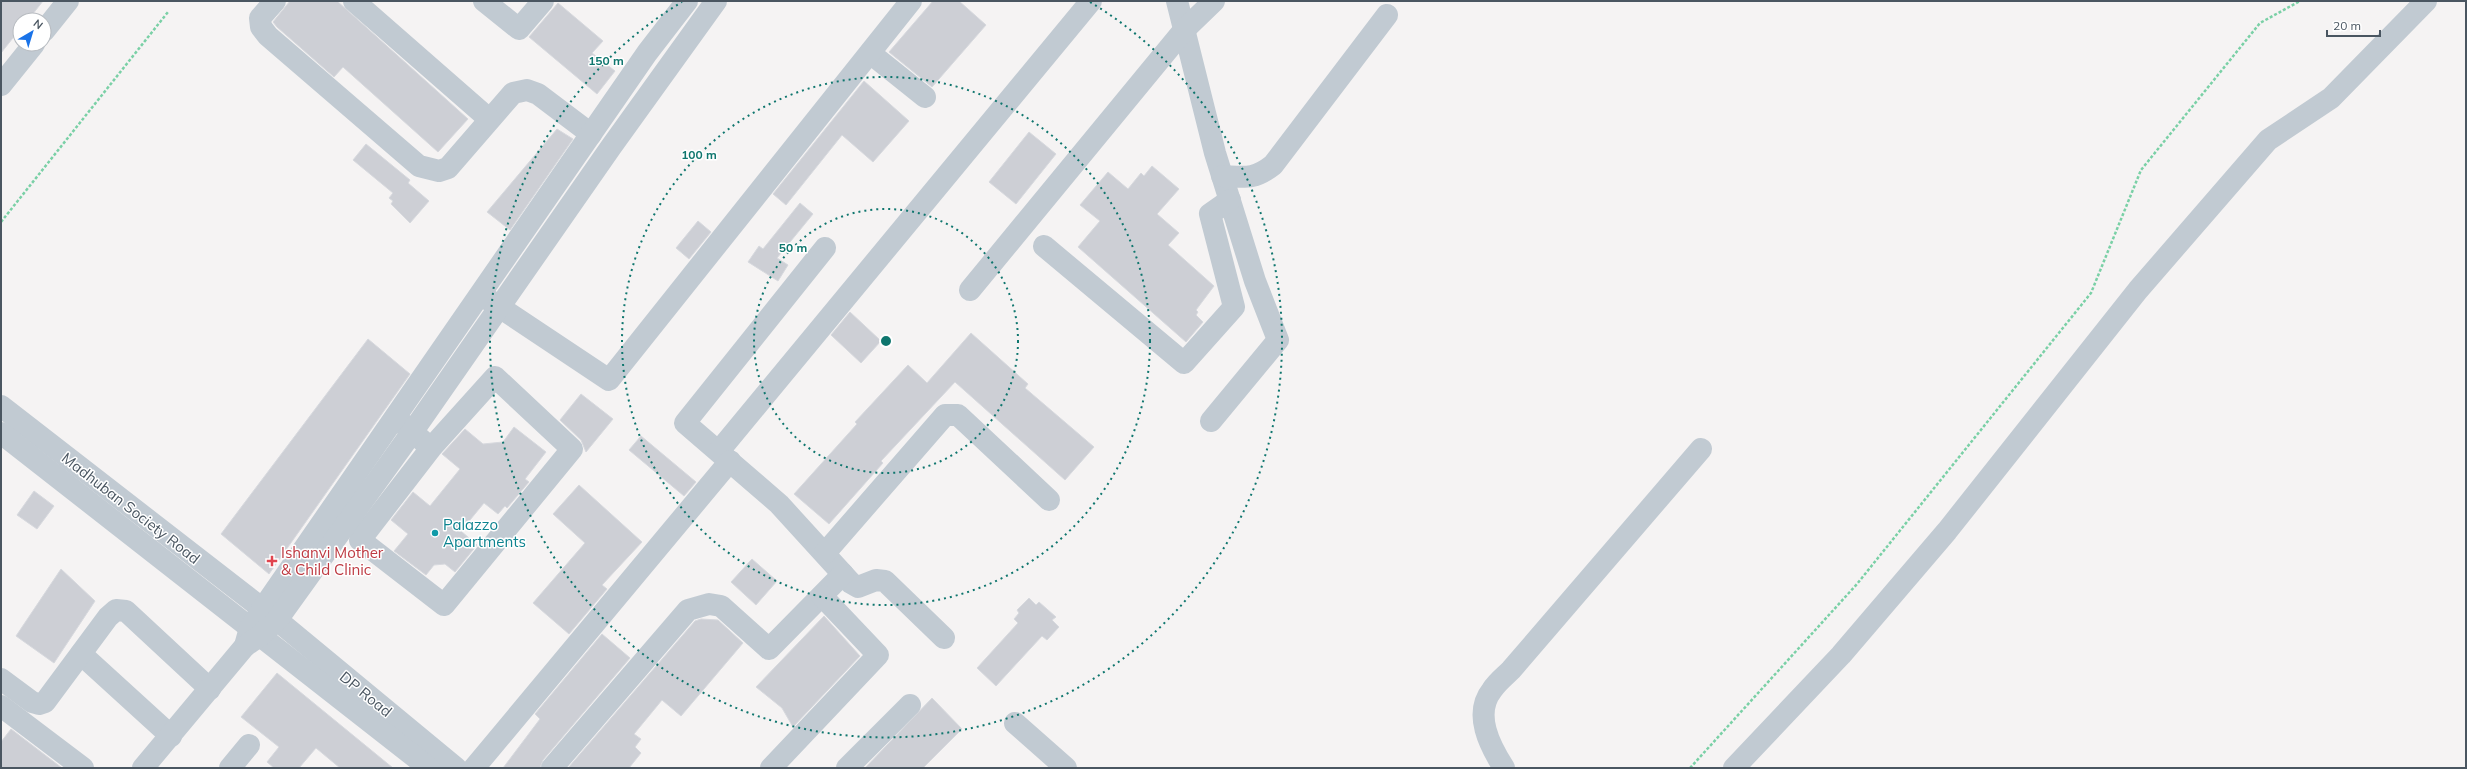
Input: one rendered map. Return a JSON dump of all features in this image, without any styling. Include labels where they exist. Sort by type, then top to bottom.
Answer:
[{"type":"street","points":[[52,21],[68,1]]},
{"type":"street","points":[[275,1],[260,18],[261,27],[268,36],[419,166],[439,171],[448,168],[513,92],[527,90],[538,94],[591,134]]},
{"type":"street","points":[[354,1],[490,119]]},
{"type":"street","points":[[484,1],[519,29],[543,1]]},
{"type":"street","points":[[270,614],[395,417],[482,294],[647,53],[687,1]]},
{"type":"street","points":[[143,768],[210,689],[413,431],[501,307],[611,147],[716,1]]},
{"type":"street","points":[[482,294],[609,380],[911,1]]},
{"type":"street","points":[[474,768],[1091,1]]},
{"type":"street","points":[[1178,1],[1184,30],[1222,176],[1255,281],[1278,340],[1211,421]]},
{"type":"street","points":[[970,290],[1184,30],[1214,1]]},
{"type":"street","points":[[1734,768],[1841,655],[1946,531],[2138,290],[2268,140],[2331,98],[2426,1]]},
{"type":"street","points":[[1222,176],[1252,177],[1261,174],[1273,165],[1386,15]]},
{"type":"street","points":[[1,85],[28,52]]},
{"type":"street","points":[[870,53],[924,97]]},
{"type":"street","points":[[1044,246],[1184,363],[1234,307],[1210,214],[1230,200]]},
{"type":"street","points":[[825,248],[685,423],[779,504],[843,574],[858,587],[876,580],[885,581],[944,638]]},
{"type":"street","points":[[495,377],[572,448],[444,605],[360,540],[431,448],[495,377]]},
{"type":"street","name":"Madhuban Society Road","points":[[2,408],[270,614]]},
{"type":"street","points":[[825,553],[945,415],[958,415],[1049,500]]},
{"type":"street","points":[[395,417],[431,448]]},
{"type":"street","name":"DP Road","points":[[1,433],[252,636],[429,768]]},
{"type":"street","points":[[1504,768],[1485,732],[1484,712],[1491,690],[1511,670],[1701,449]]},
{"type":"street","points":[[552,768],[688,610],[709,604],[720,606],[769,649],[843,574]]},
{"type":"street","points":[[771,768],[878,654],[822,596]]},
{"type":"street","points":[[1,679],[32,702],[39,704],[52,695],[108,617],[116,610],[126,611],[210,689]]},
{"type":"street","name":"DP Road","points":[[270,614],[456,768]]},
{"type":"street","points":[[81,654],[171,736]]},
{"type":"street","points":[[847,768],[910,705]]},
{"type":"street","points":[[1,706],[83,768]]},
{"type":"street","points":[[1015,723],[1066,768]]},
{"type":"street","points":[[230,768],[249,745]]},
{"type":"path","points":[[1690,768],[1857,584],[2091,293],[2141,170],[2260,23],[2300,1]]},
{"type":"path","points":[[1,222],[168,12]]},
{"type":"building","points":[[1,1],[43,1],[34,12],[12,12],[12,39],[1,53]]},
{"type":"building","points":[[290,1],[337,1],[468,119],[438,152],[343,67],[334,77],[277,27],[273,22]]},
{"type":"building","points":[[933,1],[959,1],[986,25],[932,87],[889,52]]},
{"type":"building","points":[[558,3],[603,41],[592,53],[615,71],[597,94],[529,37]]},
{"type":"building","points":[[864,81],[909,121],[873,162],[842,135],[786,205],[773,194]]},
{"type":"building","points":[[557,129],[573,139],[510,230],[487,212]]},
{"type":"building","points":[[1029,132],[1056,154],[1016,204],[989,182]]},
{"type":"building","points":[[366,144],[410,180],[408,183],[429,201],[410,223],[391,204],[393,201],[389,198],[393,193],[353,160]]},
{"type":"building","points":[[1152,166],[1179,189],[1157,214],[1179,233],[1168,245],[1214,286],[1196,310],[1198,312],[1196,315],[1203,322],[1186,342],[1078,247],[1100,221],[1080,205],[1108,172],[1128,189],[1141,173],[1144,176]]},
{"type":"building","points":[[800,203],[813,214],[777,258],[788,265],[778,281],[748,262],[759,246],[763,249]]},
{"type":"building","points":[[698,221],[711,232],[689,259],[676,248]]},
{"type":"building","points":[[850,312],[881,341],[861,363],[831,335]]},
{"type":"building","points":[[971,333],[1028,384],[1025,388],[1094,447],[1065,480],[955,382],[881,461],[883,463],[829,524],[794,494],[857,424],[855,422],[908,365],[927,383]]},
{"type":"building","points":[[368,339],[410,374],[269,574],[221,534]]},
{"type":"building","points":[[581,394],[613,419],[586,452],[581,440],[560,420]]},
{"type":"building","points":[[514,427],[546,452],[525,479],[529,482],[507,508],[505,506],[498,514],[484,503],[461,531],[477,545],[455,572],[445,564],[434,565],[426,575],[394,551],[408,534],[391,520],[413,492],[430,506],[460,469],[442,454],[465,429],[483,444],[503,442]]},
{"type":"building","points":[[641,436],[696,482],[684,496],[629,450]]},
{"type":"building","points":[[579,485],[642,542],[602,585],[607,589],[569,634],[533,603],[585,543],[553,514]]},
{"type":"building","points":[[34,491],[54,506],[37,529],[17,515]]},
{"type":"building","points":[[752,559],[777,581],[756,605],[731,582]]},
{"type":"building","points":[[61,569],[95,601],[54,663],[16,636]]},
{"type":"building","points":[[1029,598],[1036,605],[1039,602],[1056,617],[1052,620],[1059,627],[1047,640],[1042,636],[996,686],[977,668],[1018,623],[1014,619],[1019,613],[1017,610]]},
{"type":"building","points":[[824,616],[860,656],[793,727],[782,708],[756,687]]},
{"type":"building","points":[[701,619],[718,620],[743,643],[681,716],[662,700],[634,734],[641,739],[635,747],[641,753],[629,768],[568,768],[695,621]]},
{"type":"building","points":[[602,634],[630,658],[543,760],[540,768],[503,768],[540,719],[535,714]]},
{"type":"building","points":[[277,673],[393,768],[340,768],[316,748],[299,768],[274,768],[267,762],[279,747],[241,717]]},
{"type":"building","points":[[932,698],[962,729],[923,768],[865,768]]},
{"type":"building","points":[[11,729],[62,768],[1,768],[1,742]]},
{"type":"place","name":"Palazzo Apartments","points":[[435,533]]},
{"type":"place","name":"Ishanvi Mother & Child Clinic","points":[[272,561]]}]
